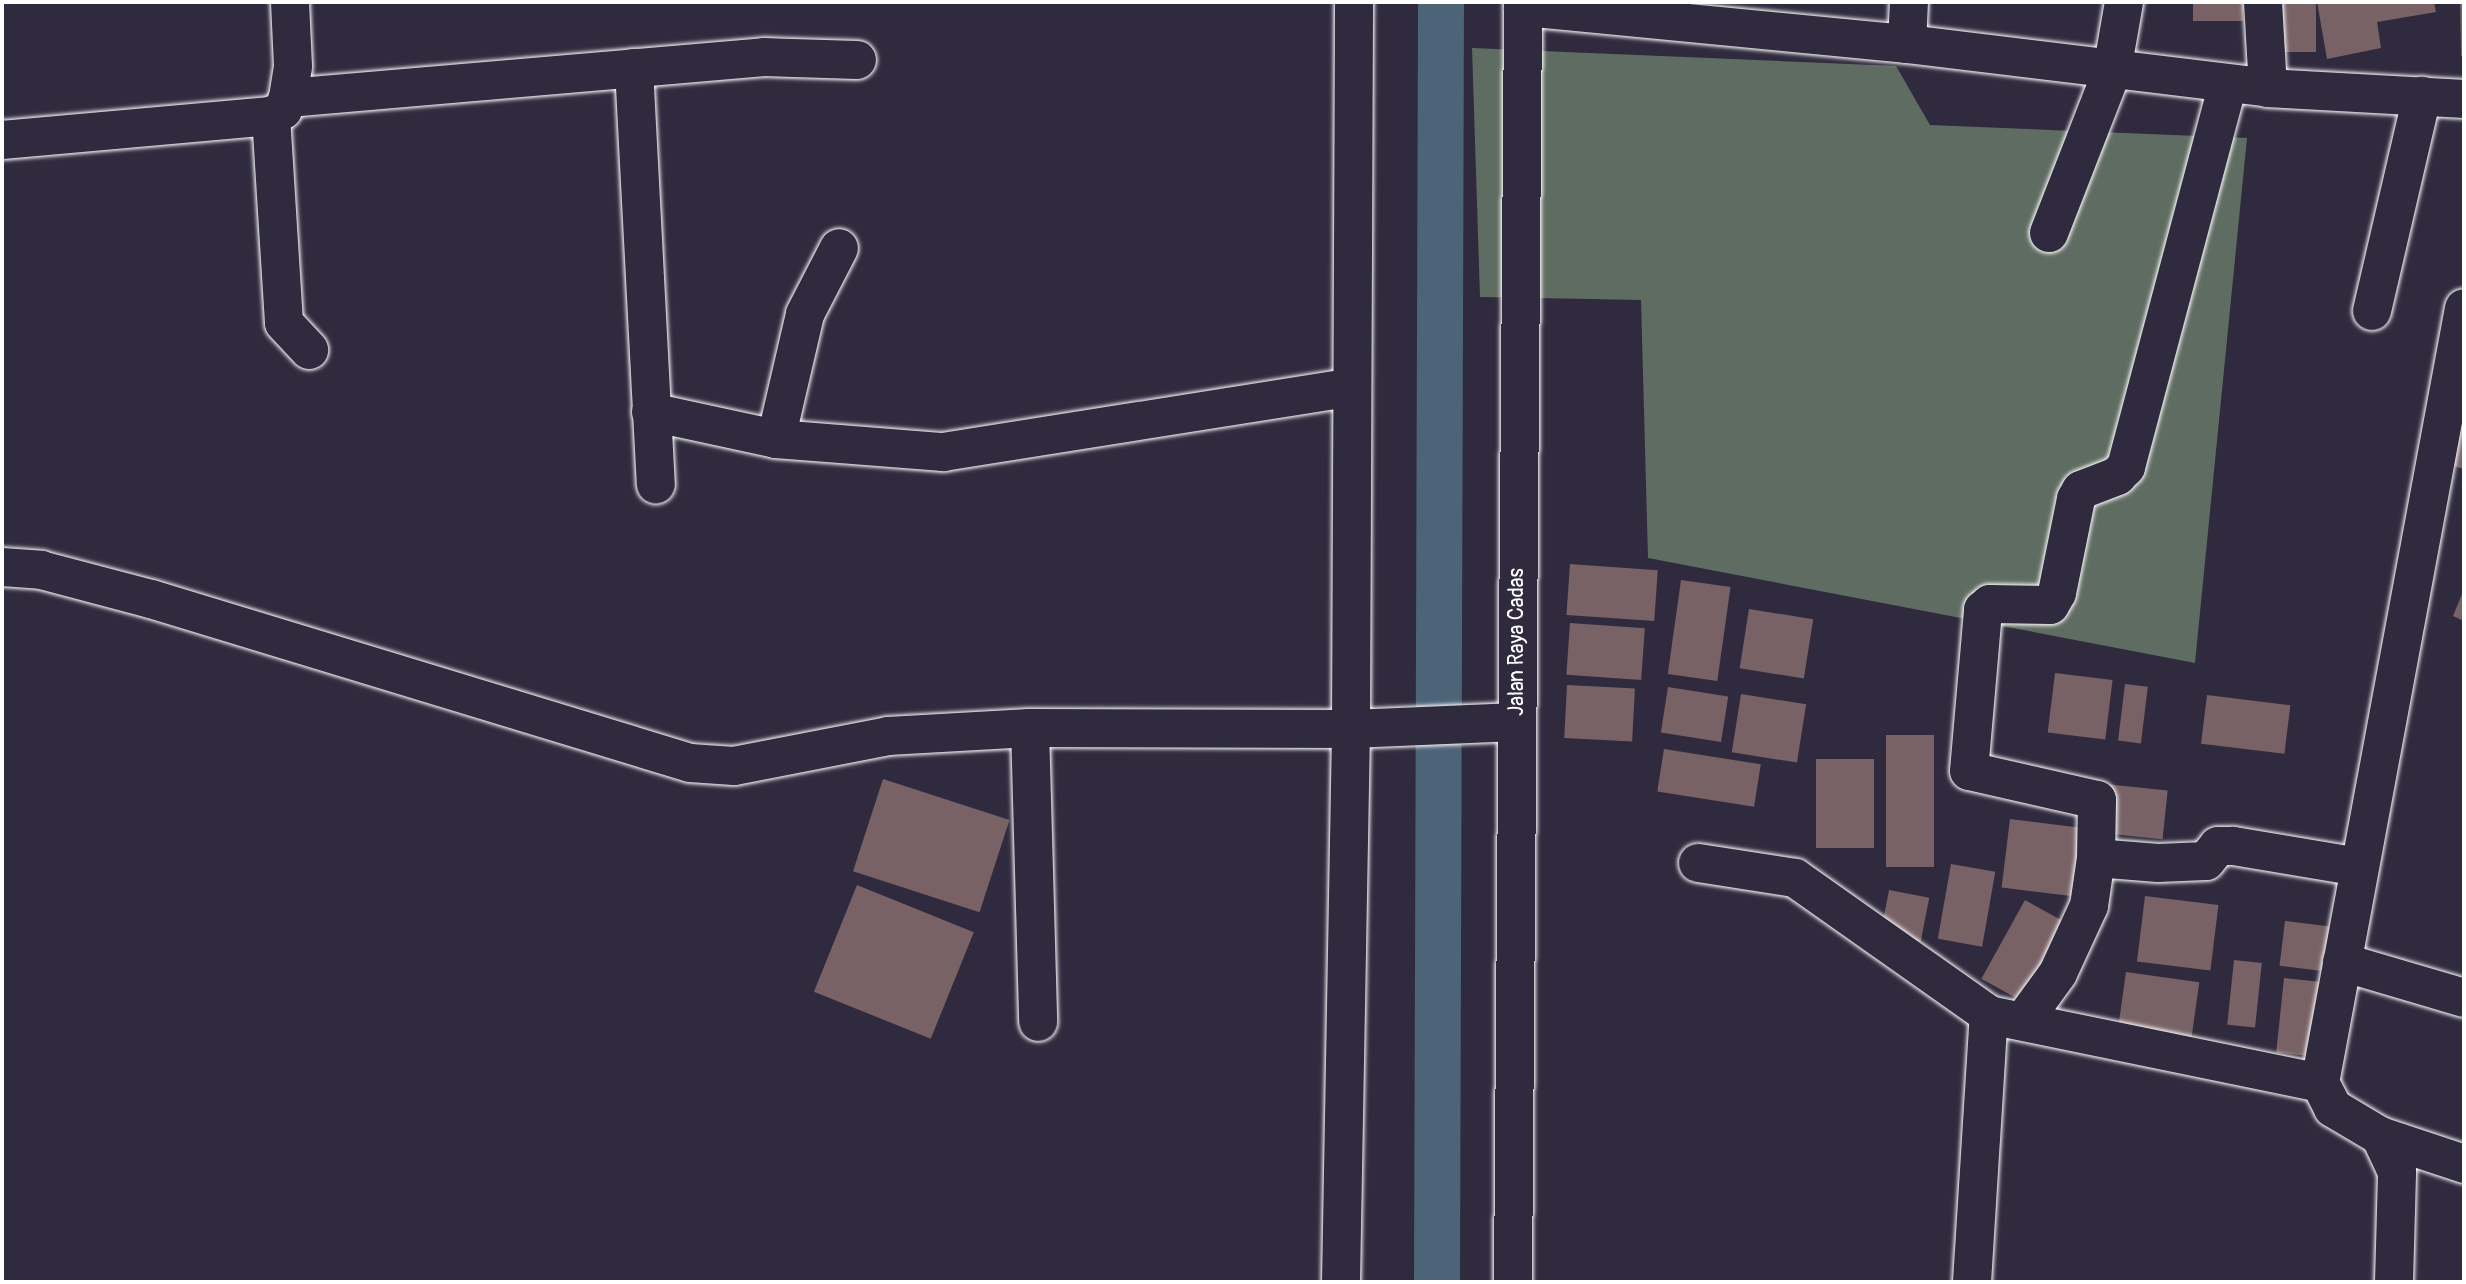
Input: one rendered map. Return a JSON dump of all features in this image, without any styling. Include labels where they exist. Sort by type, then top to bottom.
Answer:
[{"type":"street","points":[[290,2],[293,66],[280,107],[284,323],[309,350]]},
{"type":"street","points":[[1342,1282],[1369,728],[1349,388],[1356,152],[1354,2]]},
{"type":"street","points":[[1907,44],[1909,2]]},
{"type":"street","points":[[2049,233],[2112,71],[2124,2]]},
{"type":"street","points":[[2263,2],[2267,88]]},
{"type":"street","points":[[1523,4],[1907,44],[2267,88],[2464,99]]},
{"type":"street","name":"Jalan Raya Cadas","points":[[1513,1282],[1502,723],[1523,4]]},
{"type":"street","points":[[2,140],[280,107],[467,79],[764,57],[856,60]]},
{"type":"street","points":[[634,68],[656,484]]},
{"type":"street","points":[[1972,1282],[2006,1018],[2058,973],[2089,906],[2096,858],[2097,800],[1969,771],[1983,610],[1990,604],[2050,605],[2057,593],[2076,499],[2081,490],[2118,475],[2126,467],[2228,83]]},
{"type":"street","points":[[2372,311],[2421,96]]},
{"type":"street","points":[[776,439],[805,313],[839,248]]},
{"type":"street","points":[[2464,308],[2320,1083],[2333,1108],[2380,1136],[2464,1164]]},
{"type":"street","points":[[651,412],[776,439],[943,452],[1349,388]]},
{"type":"street","points":[[2,567],[41,570],[151,599],[690,763],[734,765],[888,736],[1030,728],[1369,728],[1502,723]]},
{"type":"street","points":[[1030,728],[1038,1022]]},
{"type":"street","points":[[2096,858],[2158,863],[2206,861],[2218,846],[2233,846],[2358,867]]},
{"type":"street","points":[[1698,863],[1796,878],[2006,1018],[2140,1049],[2320,1083]]},
{"type":"street","points":[[2342,962],[2464,998]]},
{"type":"street","points":[[2380,1136],[2397,1172],[2393,1282]]},
{"type":"green space","points":[[1472,48],[1896,66],[1930,125],[2247,138],[2195,663],[1648,558],[1641,300],[1480,297]]},
{"type":"building","points":[[2193,2],[2243,2],[2243,21],[2193,21]]},
{"type":"building","points":[[2268,2],[2316,2],[2316,52],[2268,52]]},
{"type":"building","points":[[2317,2],[2434,2],[2436,12],[2377,22],[2381,48],[2327,59]]},
{"type":"building","points":[[2460,2],[2464,2],[2464,56],[2461,56]]},
{"type":"building","points":[[2460,413],[2464,415],[2464,469],[2446,464]]},
{"type":"building","points":[[1570,564],[1658,570],[1654,621],[1566,615]]},
{"type":"building","points":[[1681,580],[1731,587],[1717,681],[1668,674]]},
{"type":"building","points":[[2464,589],[2464,621],[2453,616]]},
{"type":"building","points":[[1749,609],[1813,619],[1804,678],[1740,668]]},
{"type":"building","points":[[1570,623],[1645,628],[1641,680],[1566,675]]},
{"type":"building","points":[[2055,673],[2113,680],[2105,740],[2048,733]]},
{"type":"building","points":[[2125,684],[2148,687],[2141,743],[2118,741]]},
{"type":"building","points":[[1567,685],[1635,689],[1632,741],[1564,738]]},
{"type":"building","points":[[1668,687],[1728,697],[1721,742],[1661,732]]},
{"type":"building","points":[[1741,694],[1806,704],[1797,763],[1732,752]]},
{"type":"building","points":[[2207,695],[2290,705],[2284,754],[2201,744]]},
{"type":"building","points":[[1886,735],[1934,735],[1934,867],[1886,867]]},
{"type":"building","points":[[1664,749],[1761,764],[1754,807],[1657,791]]},
{"type":"building","points":[[1816,759],[1874,759],[1874,848],[1816,848]]},
{"type":"building","points":[[883,779],[1009,820],[980,912],[853,871]]},
{"type":"building","points":[[2105,784],[2168,791],[2163,839],[2100,833]]},
{"type":"building","points":[[2010,819],[2097,830],[2089,898],[2002,887]]},
{"type":"building","points":[[1951,864],[1995,872],[1982,947],[1938,939]]},
{"type":"building","points":[[857,885],[974,932],[931,1039],[814,992]]},
{"type":"building","points":[[1889,890],[1929,898],[1921,942],[1880,934]]},
{"type":"building","points":[[2145,896],[2218,905],[2210,971],[2137,962]]},
{"type":"building","points":[[2025,900],[2068,924],[2024,1002],[1981,979]]},
{"type":"building","points":[[2285,921],[2336,927],[2330,972],[2280,966]]},
{"type":"building","points":[[2234,960],[2262,963],[2255,1028],[2227,1025]]},
{"type":"building","points":[[2126,972],[2199,982],[2191,1043],[2118,1032]]},
{"type":"building","points":[[2284,978],[2329,983],[2321,1057],[2276,1053]]},
{"type":"waterway","points":[[1437,1282],[1441,2]]}]
